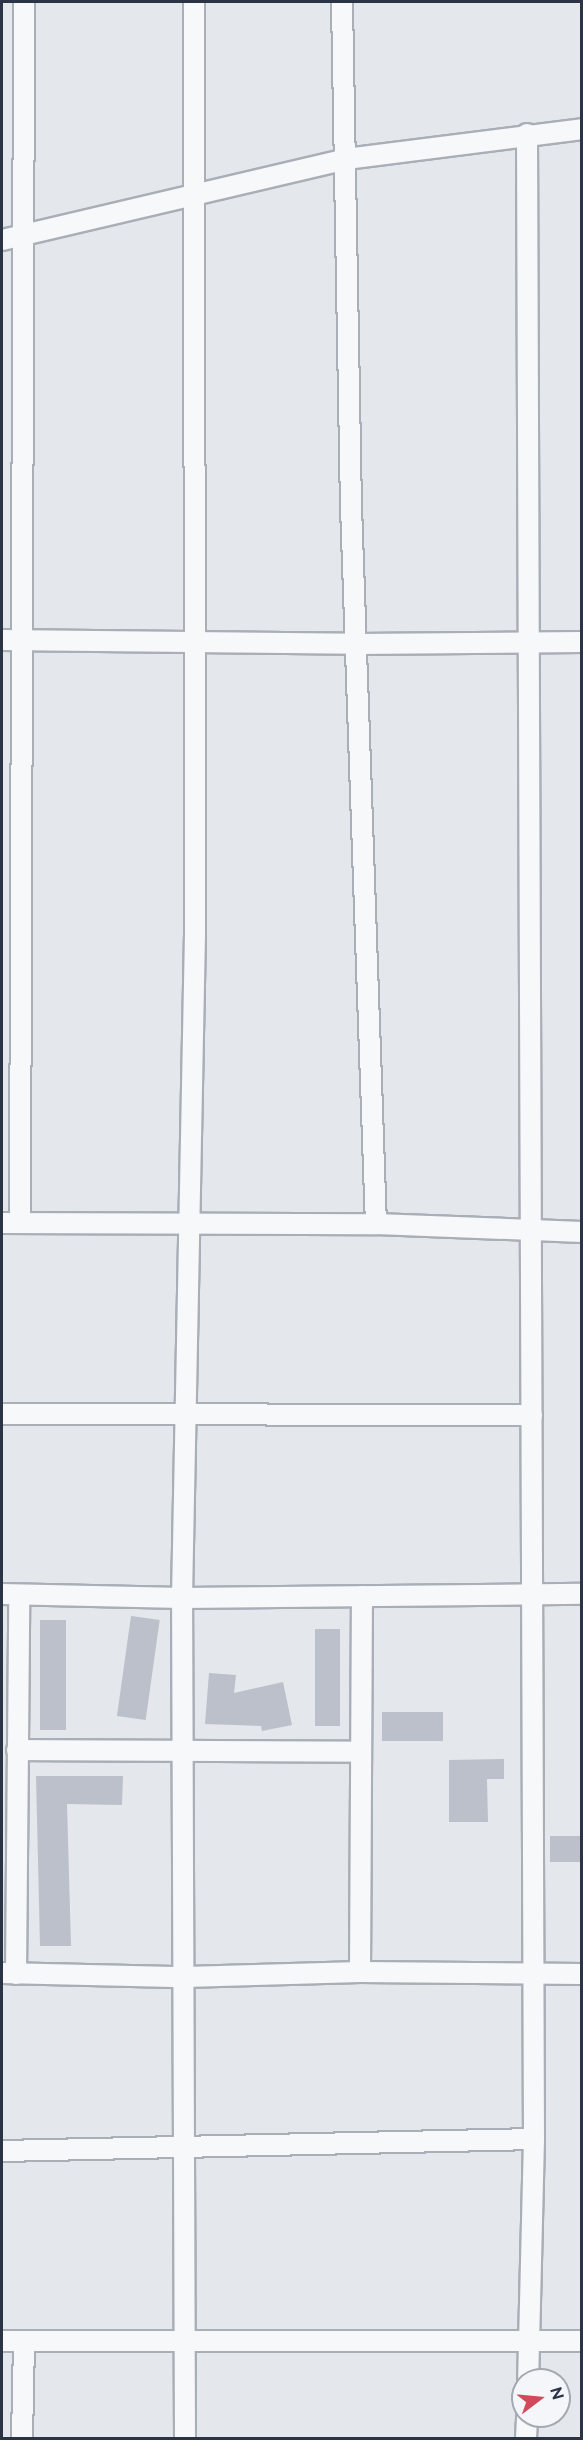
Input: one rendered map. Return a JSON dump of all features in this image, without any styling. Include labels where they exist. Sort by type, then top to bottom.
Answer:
[{"type":"street","points":[[24,2],[22,640],[11,1223],[376,1224],[582,1232]]},
{"type":"street","points":[[185,2439],[182,1598],[189,1222],[195,644],[194,2]]},
{"type":"street","points":[[342,2],[356,645],[376,1224]]},
{"type":"street","points":[[2,240],[194,192],[346,159],[527,134],[582,129]]},
{"type":"street","points":[[527,134],[534,2139],[528,2368]]},
{"type":"street","points":[[2,640],[356,645],[582,642]]},
{"type":"street","points":[[2,1414],[532,1415]]},
{"type":"street","points":[[582,1594],[182,1598],[10,1594],[17,1750],[8,1974],[185,1977],[360,1972],[582,1974]]},
{"type":"street","points":[[360,1972],[362,1596]]},
{"type":"street","points":[[17,1750],[361,1752]]},
{"type":"street","points":[[2,2151],[534,2139]]},
{"type":"street","points":[[2,2341],[582,2342]]},
{"type":"street","points":[[22,2439],[24,2341]]},
{"type":"building","points":[[131,1616],[160,1620],[146,1720],[117,1716]]},
{"type":"building","points":[[40,1620],[66,1620],[66,1730],[40,1730]]},
{"type":"building","points":[[315,1629],[340,1629],[340,1726],[315,1726]]},
{"type":"building","points":[[209,1673],[236,1675],[234,1693],[283,1682],[292,1725],[262,1731],[261,1726],[205,1724]]},
{"type":"building","points":[[382,1712],[443,1712],[443,1741],[382,1741]]},
{"type":"building","points":[[504,1759],[504,1779],[487,1779],[488,1822],[449,1822],[449,1760]]},
{"type":"building","points":[[36,1776],[123,1776],[122,1805],[67,1804],[71,1946],[40,1946]]},
{"type":"building","points":[[550,1836],[582,1836],[582,1862],[550,1862]]}]
